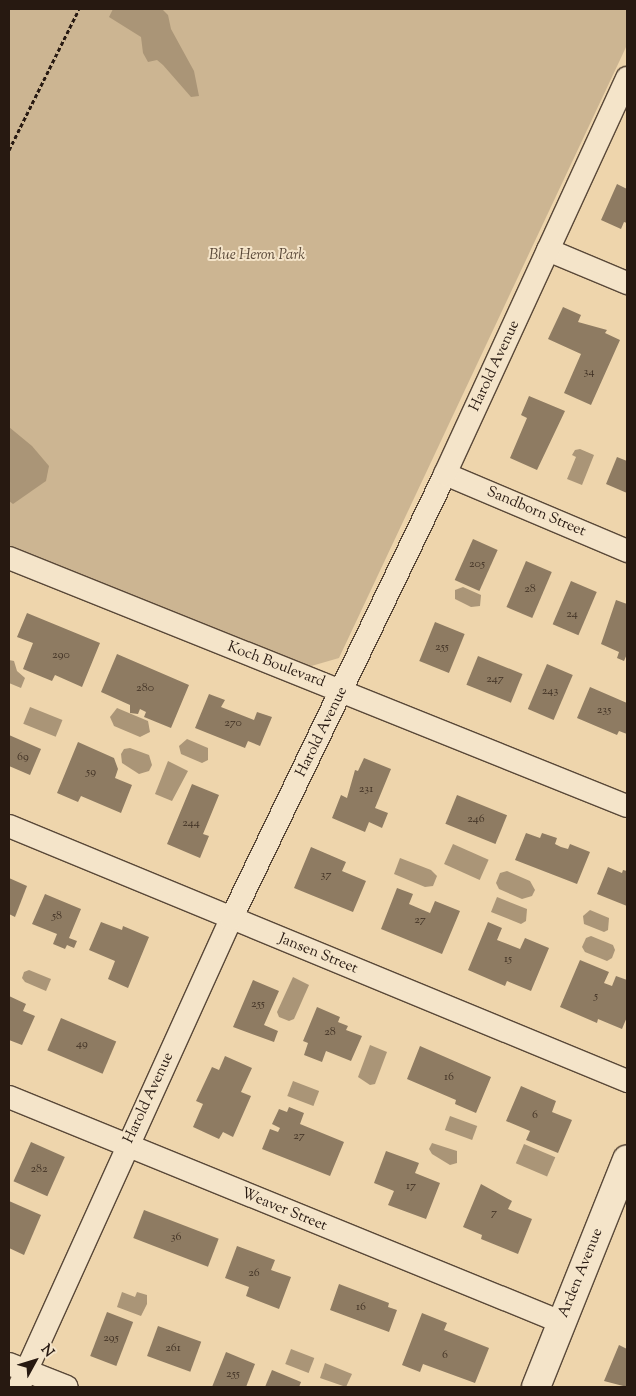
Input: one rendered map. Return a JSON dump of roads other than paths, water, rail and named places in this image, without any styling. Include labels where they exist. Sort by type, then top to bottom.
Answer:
[{"type":"street","name":"Harold Avenue","points":[[18,1374],[127,1146],[231,919],[444,474],[627,78]]},
{"type":"street","points":[[548,250],[627,283]]},
{"type":"street","name":"Sandborn Street","points":[[444,474],[627,550]]},
{"type":"street","name":"Koch Boulevard","points":[[9,558],[303,678],[342,690],[627,806]]},
{"type":"street","name":"Jansen Street","points":[[9,826],[627,1081]]},
{"type":"street","name":"Weaver Street","points":[[9,1097],[561,1322]]},
{"type":"street","name":"Arden Avenue","points":[[536,1387],[627,1160]]},
{"type":"street","points":[[18,1374],[66,1387]]},
{"type":"park label","name":"Blue Heron Park","points":[[257,256]]}]
